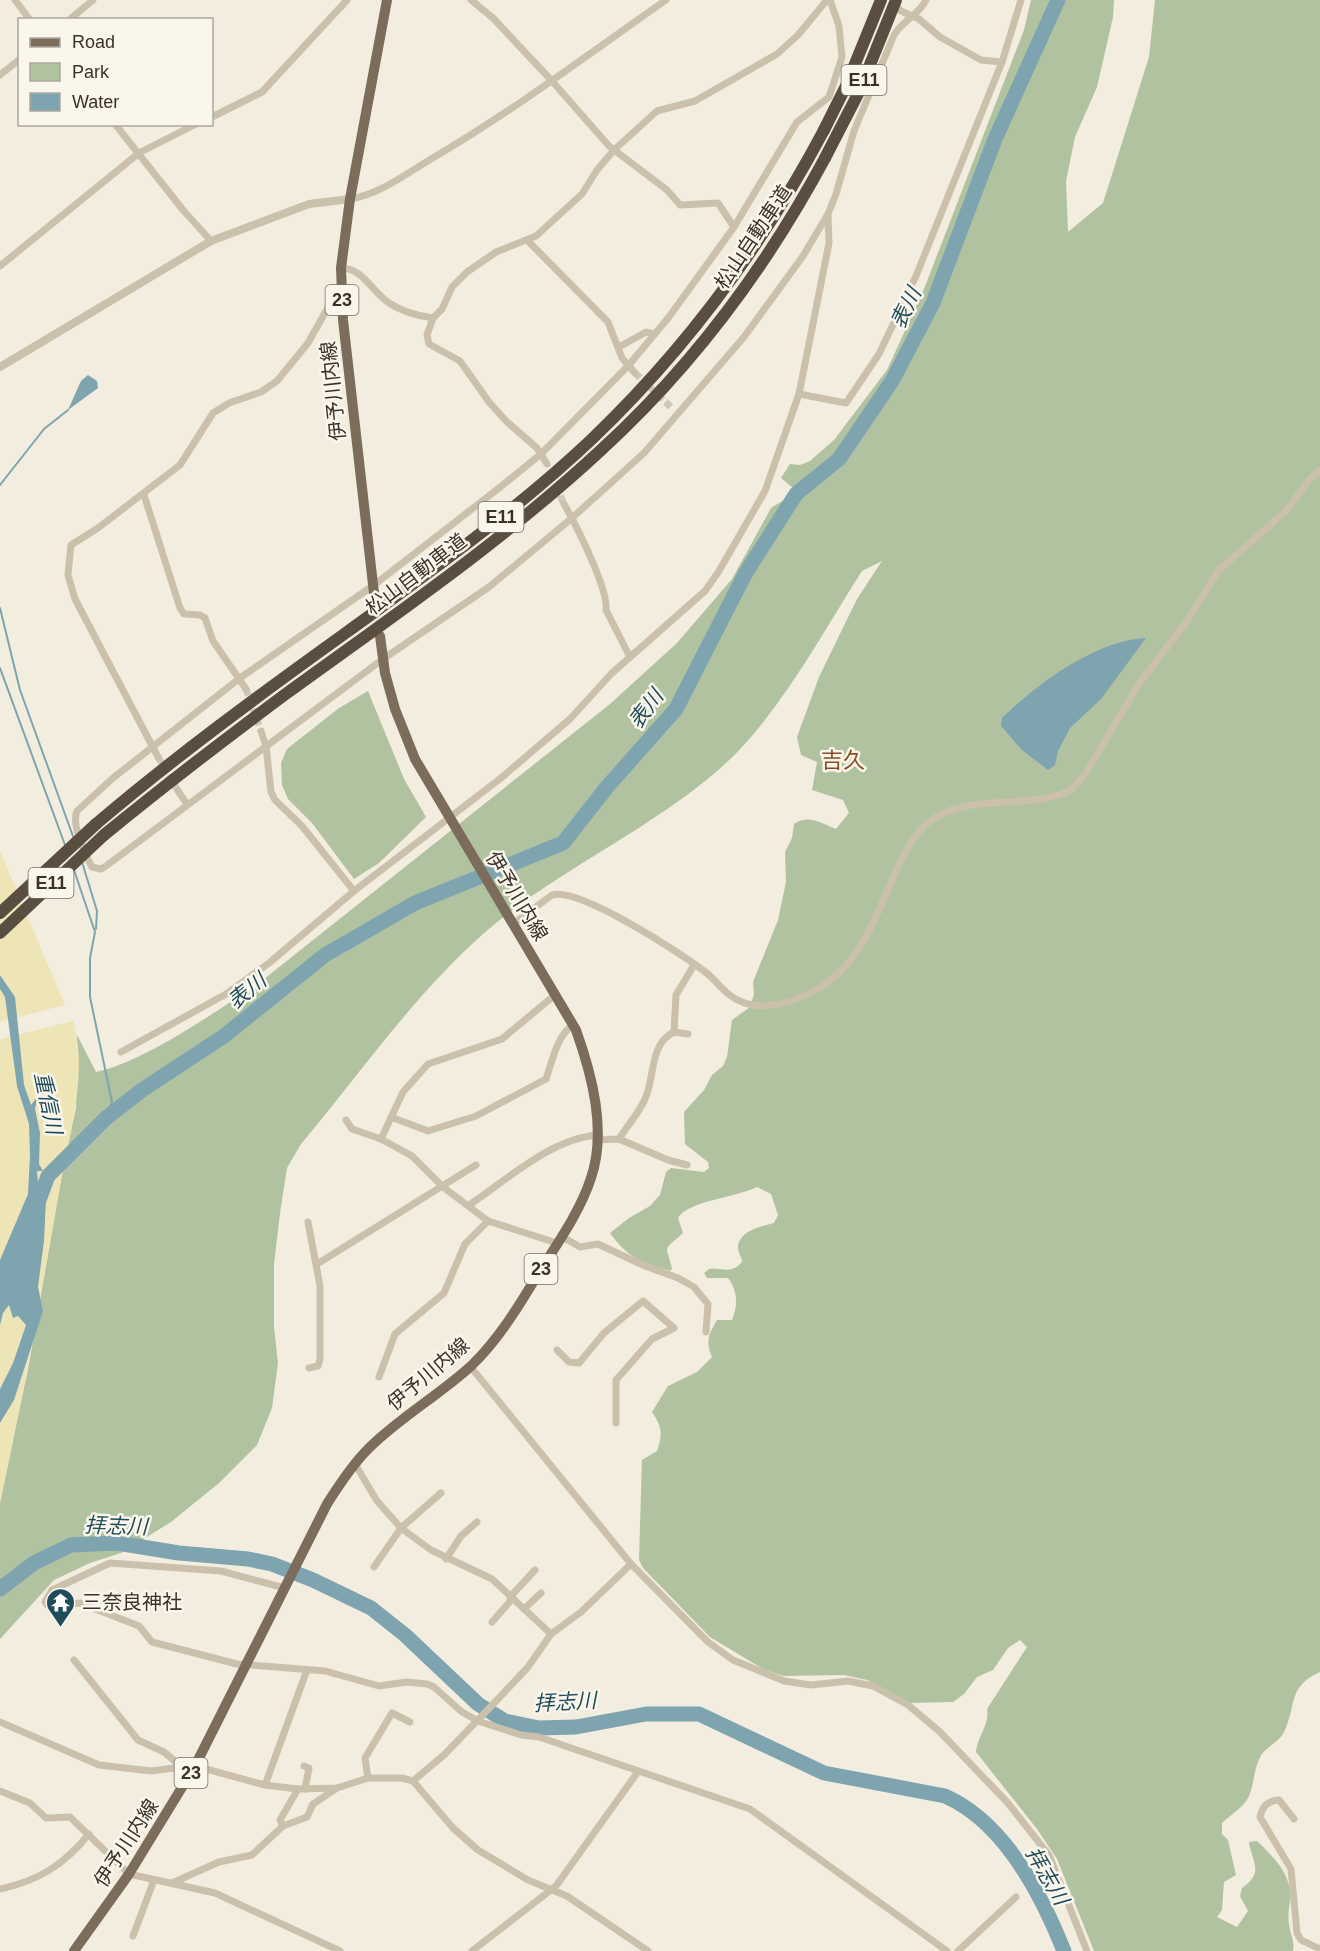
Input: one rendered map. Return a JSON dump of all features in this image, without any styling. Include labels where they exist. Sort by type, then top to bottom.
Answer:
[{"type":"highway","name":"松山自動車道","points":[[0,913],[96,824],[200,741],[451,556],[531,493],[591,440],[682,344],[762,237],[824,130],[850,76],[881,0]]},
{"type":"highway","name":"松山自動車道","points":[[0,933],[104,835],[217,745],[460,567],[601,450],[686,361],[735,299],[804,197],[859,92],[896,0]]},
{"type":"main road","name":"伊予川内線","points":[[375,602],[341,298],[341,268],[350,199],[387,0]]},
{"type":"main road","name":"伊予川内線","points":[[74,1951],[129,1875],[247,1664],[327,1504],[355,1464],[389,1430],[470,1366],[500,1333],[559,1240],[592,1176],[596,1137],[592,1084],[573,1025],[450,821],[408,743],[395,708],[380,636]]},
{"type":"street","points":[[15,0],[28,18]]},
{"type":"street","points":[[71,18],[93,0]]},
{"type":"street","points":[[213,116],[262,92],[347,0]]},
{"type":"street","points":[[471,0],[493,18],[614,150],[667,190],[680,205],[718,203],[734,227]]},
{"type":"street","points":[[0,367],[211,241],[309,204],[350,199],[390,184],[461,142],[666,0]]},
{"type":"street","points":[[547,464],[541,454],[507,422],[470,379],[460,361],[429,344],[427,335],[433,318],[442,309],[452,287],[481,260],[506,247],[528,241],[582,194],[597,170],[614,150],[657,111],[694,101],[777,54],[798,35],[829,0],[839,26],[842,57],[829,97],[797,122],[734,227],[656,334],[628,366],[541,454],[374,585],[240,678],[154,745],[77,810],[74,816],[92,867],[101,869],[106,866],[383,659],[489,587],[572,518],[644,453],[744,337],[803,256],[828,214],[843,177],[854,131],[894,35],[910,16],[919,12],[926,0]]},
{"type":"street","points":[[890,0],[938,35],[981,60],[1002,62]]},
{"type":"street","points":[[799,394],[846,403],[879,354],[916,276],[1002,62],[1021,0]]},
{"type":"street","points":[[0,75],[18,61]]},
{"type":"street","points":[[829,97],[854,131]]},
{"type":"street","points":[[117,126],[183,210],[211,241]]},
{"type":"street","points":[[0,266],[139,153],[192,126]]},
{"type":"street","points":[[121,1052],[226,994],[269,963],[354,891],[450,821],[570,719],[630,657],[684,611],[719,572],[765,491],[799,394],[829,243],[828,214]]},
{"type":"street","points":[[528,241],[600,314],[613,332],[628,366],[636,373]]},
{"type":"street","points":[[341,268],[355,271],[389,303],[419,316],[433,318]]},
{"type":"street","points":[[158,757],[154,745],[75,599],[68,575],[71,545],[144,495],[180,465],[213,413],[229,403],[261,392],[277,381],[313,337],[331,302],[341,298]]},
{"type":"street","points":[[619,347],[646,332],[656,334]]},
{"type":"street","points":[[672,408],[679,414]]},
{"type":"street","points":[[511,922],[552,895],[571,894],[599,906],[705,971],[728,994],[742,1003],[762,1006],[782,1004],[803,997],[843,972],[865,941],[901,861],[921,828],[944,813],[964,807],[1039,798],[1068,791],[1075,785],[1086,773],[1138,685],[1187,621],[1218,571],[1287,510],[1308,481],[1320,470]]},
{"type":"street","points":[[144,495],[180,608],[187,615],[204,617],[217,648],[246,689]]},
{"type":"street","points":[[564,504],[602,587],[607,602],[606,610],[630,657]]},
{"type":"street","points":[[261,731],[266,746],[271,792],[275,800],[302,826],[354,891]]},
{"type":"street","points":[[178,791],[187,804]]},
{"type":"street","points":[[675,1032],[676,995],[694,965]]},
{"type":"street","points":[[381,1139],[409,1084],[428,1064],[502,1040],[556,994]]},
{"type":"street","points":[[391,1117],[428,1131],[476,1116],[506,1102],[546,1079],[560,1042],[567,1028],[573,1025]]},
{"type":"street","points":[[619,1139],[646,1099],[654,1059],[663,1041],[675,1032],[688,1034]]},
{"type":"street","points":[[346,1120],[352,1129],[381,1139],[412,1156],[443,1186],[488,1221],[580,1246],[598,1244],[687,1282],[708,1304],[706,1332]]},
{"type":"street","points":[[469,1205],[548,1152],[581,1136],[619,1139],[668,1160],[687,1165]]},
{"type":"street","points":[[317,1264],[476,1165]]},
{"type":"street","points":[[379,1377],[395,1334],[444,1293],[465,1244],[488,1221]]},
{"type":"street","points":[[308,1222],[320,1286],[320,1359],[318,1366],[309,1368]]},
{"type":"street","points":[[557,1350],[569,1362],[579,1363],[604,1333],[643,1301],[674,1328],[652,1339],[616,1380],[615,1423]]},
{"type":"street","points":[[470,1366],[631,1564],[691,1627],[732,1660],[784,1681],[811,1684],[861,1682],[873,1686],[920,1714],[1007,1802],[1041,1844],[1054,1866],[1087,1951]]},
{"type":"street","points":[[355,1464],[377,1501],[401,1528],[446,1559],[484,1575],[551,1634]]},
{"type":"street","points":[[374,1567],[401,1528],[441,1493]]},
{"type":"street","points":[[446,1559],[461,1536],[477,1522]]},
{"type":"street","points":[[286,1586],[220,1571],[110,1563],[52,1590],[45,1602],[48,1606],[80,1603],[139,1626],[149,1640],[158,1644],[247,1664],[325,1671],[347,1679],[379,1686],[407,1682],[434,1686],[462,1712],[479,1719],[521,1735],[539,1737],[637,1773],[750,1809],[947,1951]]},
{"type":"street","points":[[413,1781],[500,1698],[528,1667],[551,1634],[581,1612],[631,1564]]},
{"type":"street","points":[[492,1622],[535,1570]]},
{"type":"street","points":[[524,1609],[541,1593]]},
{"type":"street","points":[[74,1660],[138,1740],[164,1752],[189,1768]]},
{"type":"street","points":[[266,1785],[307,1670]]},
{"type":"street","points":[[368,1778],[365,1758],[392,1713],[410,1722]]},
{"type":"street","points":[[0,1722],[99,1765],[151,1771],[189,1768],[266,1785],[301,1789],[337,1788]]},
{"type":"street","points":[[283,1826],[280,1820],[301,1789],[309,1768],[304,1766]]},
{"type":"street","points":[[472,1951],[556,1886],[637,1773]]},
{"type":"street","points":[[172,1883],[219,1862],[252,1855],[283,1826],[304,1820],[313,1804],[337,1788],[368,1778],[402,1778],[413,1781],[453,1828],[478,1850],[550,1890],[581,1904],[648,1951]]},
{"type":"street","points":[[0,1791],[30,1803],[46,1818],[70,1817],[129,1875],[215,1893],[340,1951]]},
{"type":"street","points":[[1294,1819],[1279,1800],[1267,1803],[1261,1810],[1260,1817],[1265,1830],[1287,1858],[1291,1869],[1297,1933],[1301,1940],[1320,1949]]},
{"type":"street","points":[[0,1889],[34,1880],[58,1866],[68,1859],[89,1834]]},
{"type":"street","points":[[133,1936],[154,1880]]},
{"type":"street","points":[[958,1951],[1016,1897]]},
{"type":"green space","points":[[1031,0],[1114,0],[1113,17],[1097,87],[1075,137],[1066,181],[1068,232],[1103,203],[1149,57],[1155,0],[1320,0],[1320,1672],[1302,1684],[1298,1690],[1284,1732],[1259,1759],[1246,1802],[1222,1823],[1222,1834],[1228,1840],[1236,1875],[1224,1882],[1222,1910],[1217,1917],[1237,1927],[1248,1911],[1240,1896],[1242,1888],[1255,1872],[1249,1842],[1257,1841],[1278,1863],[1286,1876],[1290,1891],[1289,1920],[1293,1951],[1094,1951],[1057,1859],[1037,1829],[976,1752],[987,1720],[987,1709],[1027,1647],[1020,1640],[1008,1648],[993,1670],[977,1677],[964,1694],[953,1702],[908,1703],[867,1680],[844,1675],[783,1676],[763,1669],[710,1637],[643,1568],[639,1560],[642,1460],[657,1451],[661,1435],[660,1426],[652,1412],[668,1386],[697,1372],[712,1357],[708,1342],[712,1329],[717,1320],[732,1320],[735,1309],[735,1293],[728,1278],[707,1278],[704,1273],[709,1269],[730,1269],[738,1266],[742,1262],[738,1248],[742,1237],[752,1230],[774,1223],[778,1215],[771,1194],[757,1187],[691,1207],[678,1218],[683,1233],[667,1248],[672,1269],[670,1271],[629,1254],[610,1233],[629,1218],[650,1206],[660,1195],[666,1172],[671,1168],[704,1172],[709,1168],[708,1162],[685,1144],[684,1112],[704,1090],[712,1075],[723,1066],[727,1057],[732,1020],[750,1007],[754,994],[753,982],[778,920],[786,882],[785,852],[792,838],[794,824],[809,820],[836,829],[849,813],[843,800],[812,790],[817,762],[801,755],[797,737],[819,677],[857,599],[882,561],[862,571],[795,678],[777,704],[738,751],[690,793],[550,884],[496,923],[442,974],[394,1029],[301,1144],[287,1168],[274,1264],[274,1327],[278,1363],[272,1408],[257,1445],[219,1483],[171,1522],[121,1553],[90,1563],[54,1580],[0,1639],[0,1503],[29,1364],[63,1168],[76,1108],[77,1035],[96,1072],[136,1058],[158,1047],[223,1007],[259,983],[610,704],[677,643],[732,579],[771,508],[787,498],[793,488],[781,478],[790,464],[800,465],[810,461],[834,440],[887,370],[924,289],[1024,30]]},
{"type":"green space","points":[[368,691],[404,779],[426,817],[379,863],[354,879],[312,823],[288,799],[282,785],[281,763],[287,749],[339,708]]},
{"type":"sand","points":[[0,851],[65,1005],[0,1022]]},
{"type":"sand","points":[[73,1021],[79,1062],[72,1129],[0,1503],[0,1039]]},
{"type":"water","points":[[88,375],[97,381],[98,388],[68,410],[81,381]]},
{"type":"water","points":[[1146,638],[1101,699],[1070,728],[1058,751],[1055,765],[1048,770],[1022,750],[1001,726],[1002,718],[1016,705],[1068,666],[1107,647]]},
{"type":"water","points":[[0,975],[15,997],[24,1085],[31,1105],[38,1096],[35,1109],[40,1133],[39,1164],[43,1171],[37,1171],[38,1183],[46,1200],[38,1287],[43,1311],[14,1400],[0,1423],[0,1389],[13,1363],[26,1325],[18,1316],[13,1318],[9,1305],[3,1313],[0,1325],[0,1260],[28,1194],[30,1155],[29,1124],[17,1086],[5,997],[0,989]]},
{"type":"waterway","name":"表川","points":[[35,1211],[48,1176],[106,1118],[142,1090],[224,1036],[325,955],[415,903],[563,843],[607,787],[676,709],[745,574],[796,494],[839,459],[892,381],[933,303],[995,139],[1058,0]]},
{"type":"waterway","points":[[0,485],[44,429],[68,410]]},
{"type":"waterway","points":[[0,608],[20,690],[74,839]]},
{"type":"waterway","points":[[0,668],[65,845]]},
{"type":"waterway","points":[[82,862],[97,911],[96,929]]},
{"type":"waterway","points":[[74,870],[95,932],[90,958],[90,997],[112,1102],[106,1118]]},
{"type":"waterway","name":"拝志川","points":[[0,1589],[34,1563],[71,1545],[117,1543],[272,1564],[313,1580],[371,1608],[405,1635],[478,1704],[505,1721],[539,1728],[576,1727],[646,1714],[699,1714],[824,1773],[945,1796],[966,1808],[1003,1841],[1032,1883],[1064,1951]]},
{"type":"tunnel","points":[[635,373],[672,408]]},
{"type":"tunnel","points":[[556,486],[564,504]]},
{"type":"tunnel","points":[[246,689],[261,731]]},
{"type":"tunnel","points":[[158,757],[178,791]]},
{"type":"place","name":"三奈良神社","points":[[61,1628]]},
{"type":"district","name":"吉久","points":[[843,760]]},
{"type":"water label","name":"重信川","points":[[48,1103]]}]
